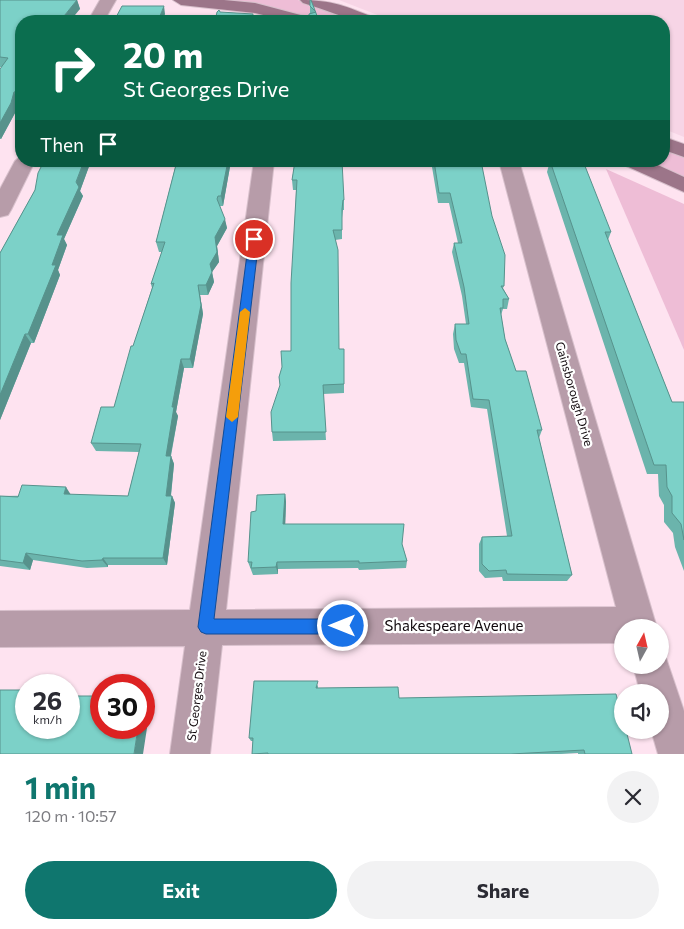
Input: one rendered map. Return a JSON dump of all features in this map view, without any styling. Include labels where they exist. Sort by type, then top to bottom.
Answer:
[{"type":"street","points":[[99,15],[108,0]]},
{"type":"street","points":[[181,0],[234,5],[272,15]]},
{"type":"street","points":[[308,0],[335,7],[354,15]]},
{"type":"street","points":[[670,145],[684,151]]},
{"type":"street","points":[[0,210],[22,167]]},
{"type":"street","name":"St Georges Drive","points":[[190,754],[263,167]]},
{"type":"street","name":"Gainsborough Drive","points":[[511,167],[637,619]]},
{"type":"street","points":[[644,167],[684,185]]},
{"type":"street","name":"Shakespeare Avenue","points":[[0,629],[614,626]]},
{"type":"street","points":[[669,724],[678,754]]},
{"type":"shaded area","points":[[219,0],[298,0],[342,15],[298,15],[279,9]]},
{"type":"shaded area","points":[[339,0],[684,0],[684,137],[670,131],[670,15],[378,15]]},
{"type":"shaded area","points":[[670,149],[684,155],[684,177],[662,167],[670,167]]},
{"type":"shaded area","points":[[606,169],[684,204],[684,350]]},
{"type":"building","points":[[0,0],[77,0],[65,15],[15,15],[15,92],[0,123],[0,69],[8,58],[0,57]]},
{"type":"building","points":[[311,0],[315,11],[310,6]]},
{"type":"building","points":[[122,6],[164,6],[160,15],[117,15]]},
{"type":"building","points":[[219,10],[220,12],[253,14],[216,15]]},
{"type":"building","points":[[41,167],[82,167],[76,182],[79,187],[57,235],[63,235],[52,265],[56,265],[28,334],[25,334],[0,395],[0,253],[35,190]]},
{"type":"building","points":[[175,167],[227,167],[221,196],[218,196],[217,199],[225,219],[215,237],[217,252],[210,264],[212,272],[206,285],[198,285],[201,305],[190,359],[181,359],[172,407],[174,407],[166,456],[171,456],[166,496],[172,496],[163,558],[103,558],[102,560],[82,561],[26,553],[23,563],[0,560],[0,496],[18,497],[22,485],[66,487],[64,494],[128,496],[141,444],[91,443],[101,407],[114,407],[131,346],[133,346],[154,283],[151,284],[165,242],[156,242]]},
{"type":"building","points":[[294,167],[342,167],[344,200],[342,230],[333,230],[338,250],[339,349],[344,349],[344,384],[323,385],[326,432],[272,432],[271,412],[280,385],[281,351],[291,351],[291,283],[297,180],[292,180]]},
{"type":"building","points":[[435,167],[482,167],[492,216],[505,255],[504,286],[501,286],[509,299],[503,299],[503,308],[500,308],[505,339],[516,371],[526,371],[542,430],[537,430],[572,575],[507,574],[506,570],[489,571],[482,564],[482,537],[512,536],[489,400],[473,399],[466,354],[461,354],[456,340],[455,324],[469,324],[464,287],[454,243],[462,243],[450,193],[439,193]]},
{"type":"building","points":[[552,167],[585,167],[611,232],[605,232],[672,402],[684,402],[684,540],[681,524],[672,513],[672,496],[667,487],[666,465],[654,465]]},
{"type":"building","points":[[285,494],[283,524],[404,524],[402,544],[407,561],[359,563],[359,561],[277,562],[276,567],[251,568],[252,562],[248,562],[251,512],[256,511],[257,495]]},
{"type":"building","points":[[254,681],[318,681],[316,688],[398,687],[399,698],[614,694],[614,739],[628,739],[632,754],[585,754],[584,750],[511,754],[252,754],[253,738],[249,738]]},
{"type":"building","points":[[0,690],[15,690],[15,739],[80,739],[80,696],[90,696],[90,739],[136,739],[134,754],[0,754]]},
{"type":"slow traffic","points":[[232,417],[245,312]]},
{"type":"route","points":[[254,239],[206,627],[343,626]]}]
